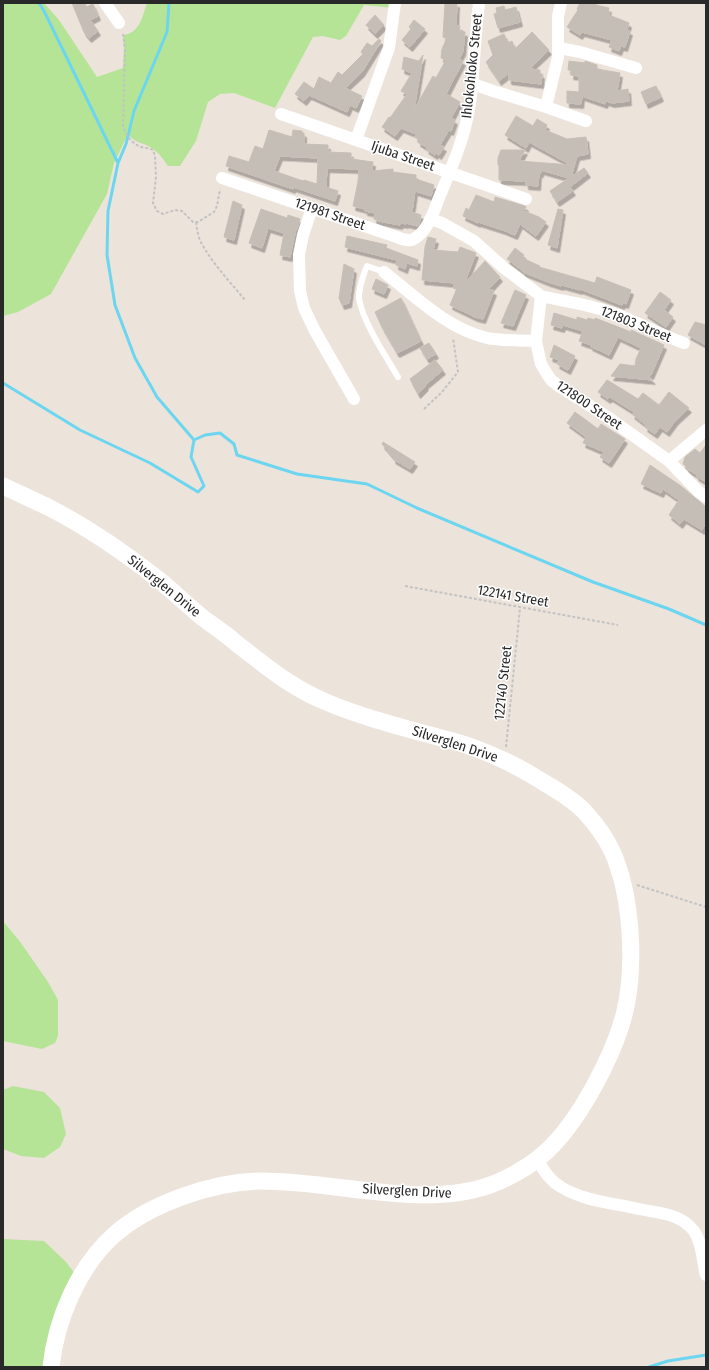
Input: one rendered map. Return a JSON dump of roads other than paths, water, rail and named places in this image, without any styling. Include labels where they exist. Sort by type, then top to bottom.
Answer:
[{"type":"street","points":[[105,3],[119,23]]},
{"type":"street","points":[[356,140],[389,48],[395,3]]},
{"type":"street","name":"Ihlokohloko Street","points":[[430,219],[450,172],[466,127],[473,84],[479,3]]},
{"type":"street","points":[[546,106],[554,74],[558,48],[558,16],[561,3]]},
{"type":"street","points":[[558,48],[580,52],[636,68]]},
{"type":"street","points":[[473,84],[546,106],[586,121]]},
{"type":"street","name":"Ijuba Street","points":[[281,114],[526,199]]},
{"type":"street","name":"121981 Street","points":[[222,178],[406,240],[412,240],[418,236],[430,219]]},
{"type":"street","points":[[312,208],[303,234],[299,255],[300,291],[304,308],[315,331],[354,399]]},
{"type":"street","points":[[430,219],[442,223],[474,241],[504,268],[541,296]]},
{"type":"street","points":[[384,272],[436,314],[471,333],[489,338],[536,341]]},
{"type":"street","name":"121800 Street","points":[[541,296],[536,341],[541,364],[551,380],[606,416],[669,461],[699,492],[706,497]]},
{"type":"street","name":"121803 Street","points":[[541,296],[606,311],[666,337],[684,343]]},
{"type":"street","points":[[669,461],[706,430]]},
{"type":"street","name":"Silverglen Drive","points":[[3,486],[50,508],[91,531],[138,563],[204,618],[276,674],[304,692],[339,707],[465,744],[505,760],[561,792],[581,808],[600,830],[611,849],[622,880],[627,903],[630,945],[630,974],[624,1015],[609,1055],[595,1084],[566,1129],[549,1149],[537,1160],[513,1175],[499,1181],[456,1194],[435,1195],[401,1193],[334,1186],[261,1181],[218,1186],[177,1199],[131,1222],[114,1235],[100,1250],[80,1279],[65,1310],[56,1337],[51,1367]]},
{"type":"street","points":[[537,1160],[552,1180],[560,1187],[572,1193],[588,1198],[665,1214],[686,1222],[695,1233],[699,1242],[706,1275]]},
{"type":"lane","points":[[384,272],[368,266],[359,294],[359,299],[367,321],[398,376]]},
{"type":"waterway","points":[[39,3],[118,163]]},
{"type":"waterway","points":[[169,3],[167,32],[134,111],[126,144],[118,163],[108,211],[107,255],[115,305],[135,358],[157,397],[194,440]]},
{"type":"waterway","points":[[3,383],[80,430],[150,463],[198,492],[204,486],[191,457],[194,440],[205,435],[220,433],[234,444],[237,455],[297,474],[367,484],[417,508],[593,582],[669,609],[706,625]]},
{"type":"waterway","points":[[649,1367],[668,1361],[706,1355]]}]
